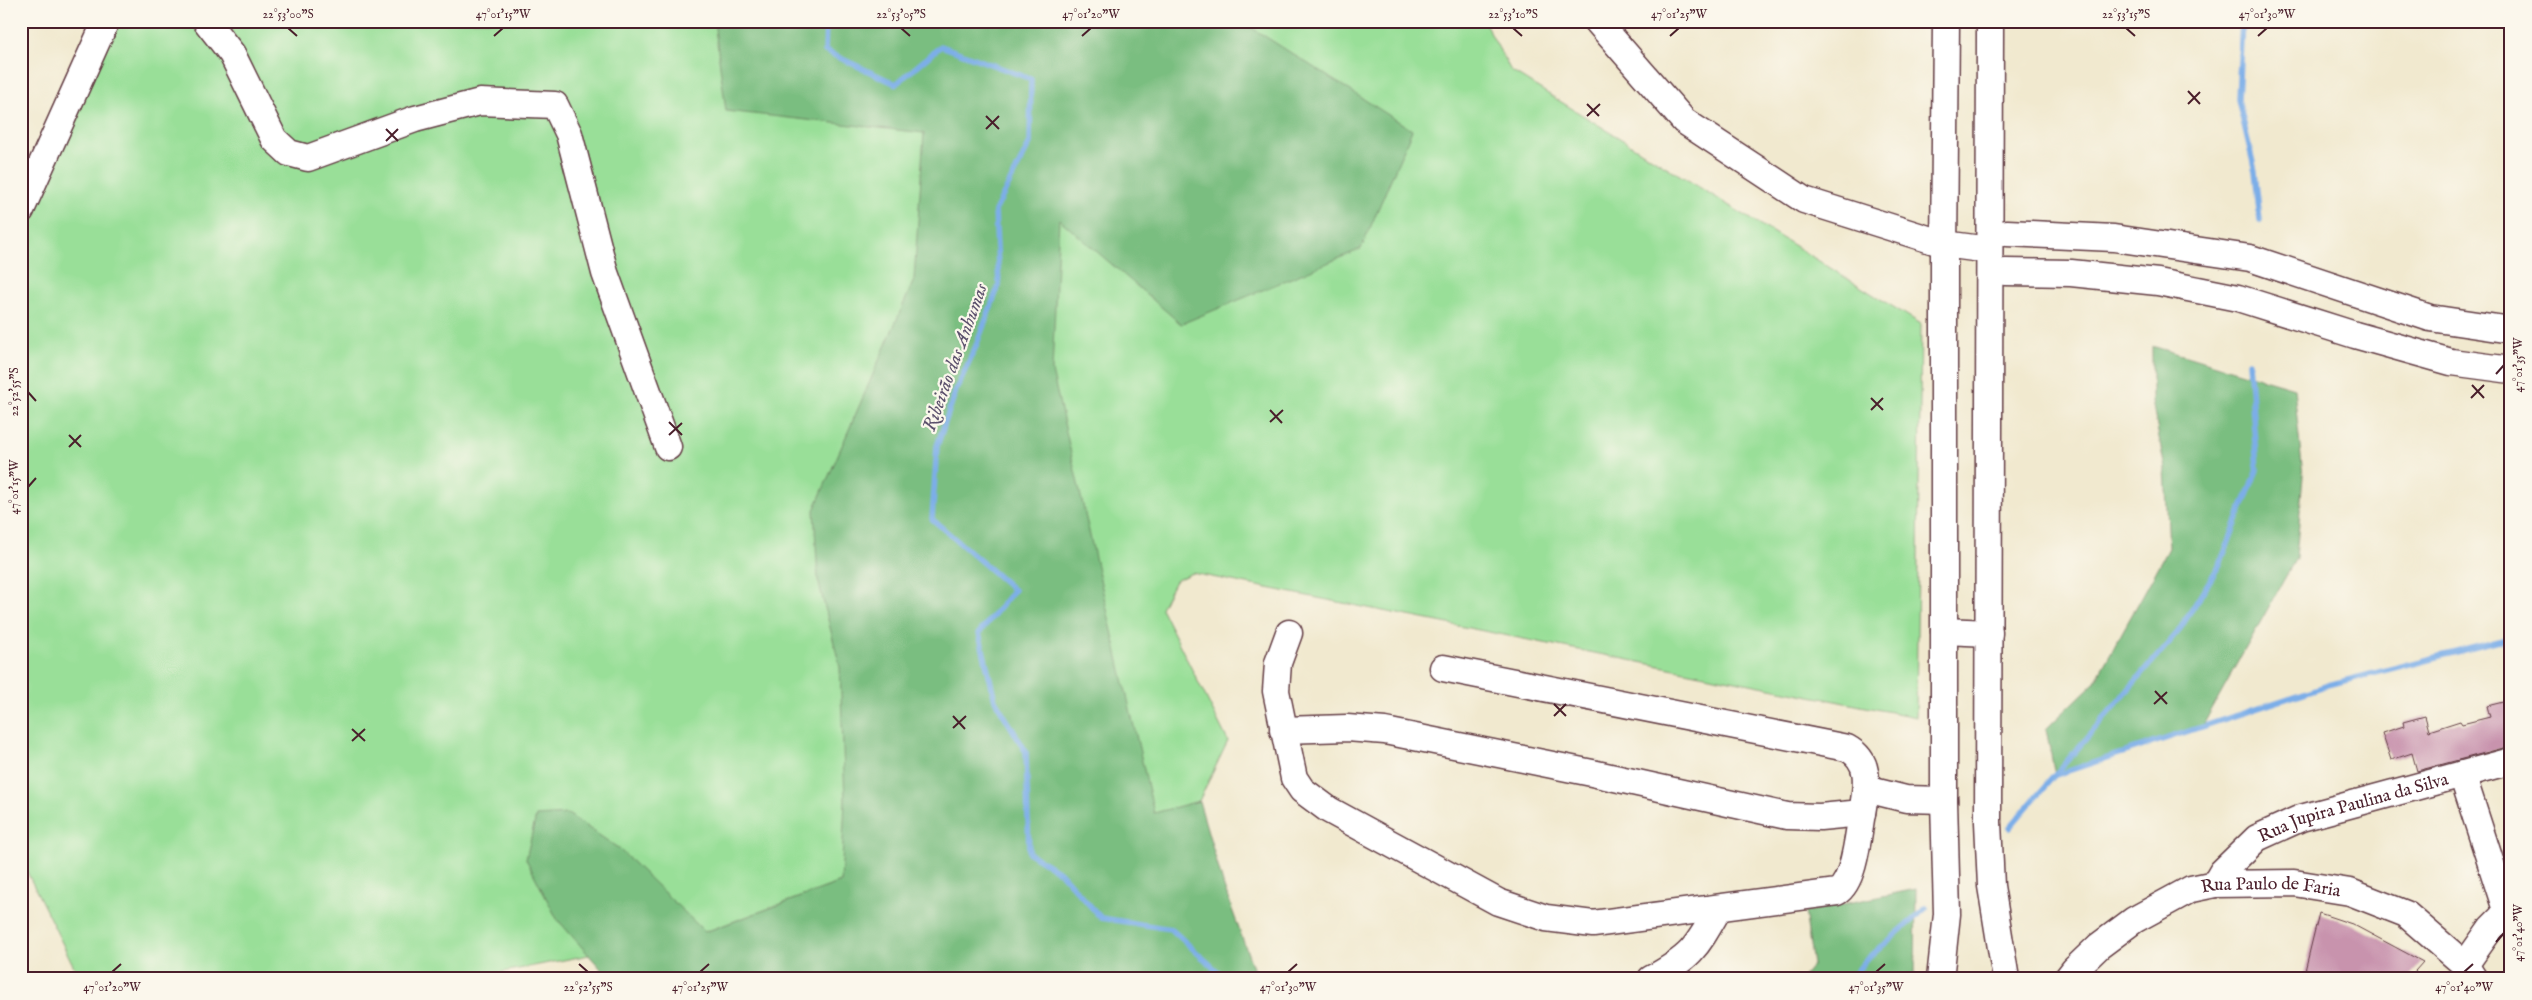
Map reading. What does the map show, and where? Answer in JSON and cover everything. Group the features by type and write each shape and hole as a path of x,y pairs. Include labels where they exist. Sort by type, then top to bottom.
{"street":[{"path":"21,210 106,21"},
{"path":"206,21 232,54 274,140 289,153 308,158 415,119 480,102 555,105 569,134 605,273 668,446"},
{"path":"1597,21 1684,121 1804,200 1944,244 2055,235 2114,238 2250,258 2430,318 2511,330"},
{"path":"1940,979 1947,914 1944,800 1946,21"},
{"path":"1990,21 1998,241 1988,633 1989,850 1991,886 2006,979"},
{"path":"2055,235 2059,273"},
{"path":"2005,272 2059,273 2158,282 2238,298 2355,335 2451,362 2511,370"},
{"path":"1944,631 1988,633"},
{"path":"1289,633 1278,663 1276,691 1294,778 1302,790 1329,810 1498,902 1546,918 1593,924 1837,892 1845,887 1850,876 1864,801 1864,766 1858,754 1847,748 1443,668"},
{"path":"1283,730 1346,728 1385,731 1592,773 1787,816 1820,817 1864,801 1944,800"},
{"name":"Rua Jupira Paulina da Silva","path":"2215,884 2222,872 2257,838 2301,818 2511,761"},
{"path":"2462,774 2508,909 2470,972"},
{"name":"Rua Paulo de Faria","path":"2067,979 2099,946 2134,920 2191,889 2215,884 2294,882 2350,892 2406,914 2470,972"},
{"path":"1651,979 1679,964 1696,948 1719,908"}],"green space":[{"path":"115,21 1484,21 1511,71 1921,324 1916,717 1192,573 1175,581 1161,608 1228,741 1199,801 1029,853 841,882 705,932 468,979 80,979 21,860 21,237"},
{"path":"714,21 1241,21 1412,130 1361,249 1181,324 1059,219 1052,371 1154,813 1199,801 1224,887 1257,979 610,979 557,919 526,859 536,816 568,814 618,848 705,932 841,882 845,801 840,667 818,580 814,510 914,280 924,133 726,111"},
{"path":"2152,346 2294,388 2303,476 2296,558 2202,727 2055,775 2046,729 2094,683 2169,548 2165,469 2152,401"},
{"path":"1916,889 1915,979 1801,979 1813,965 1805,912"}],"building":[{"path":"2507,701 2511,715 2511,746 2417,771 2412,753 2391,760 2382,733 2404,726 2403,722 2425,716 2429,731 2460,721 2462,724 2490,717 2487,706"},
{"path":"2319,913 2352,924 2423,962 2408,979 2303,979"}],"waterway":[{"name":"Ribeirão das Anhumas","path":"826,21 825,51 896,84 941,46 1031,79 1030,143 995,211 999,285 976,346 956,390 937,446 932,519 1014,590 979,633 995,700 1026,752 1029,853 1061,873 1101,918 1171,929 1226,979"},
{"path":"2242,21 2238,99 2255,171 2260,221"},
{"path":"2010,827 2178,632 2220,564 2257,470 2249,362"},
{"path":"2056,775 2328,685 2511,638"},
{"path":"1851,979 1865,961 1926,908"}]}
